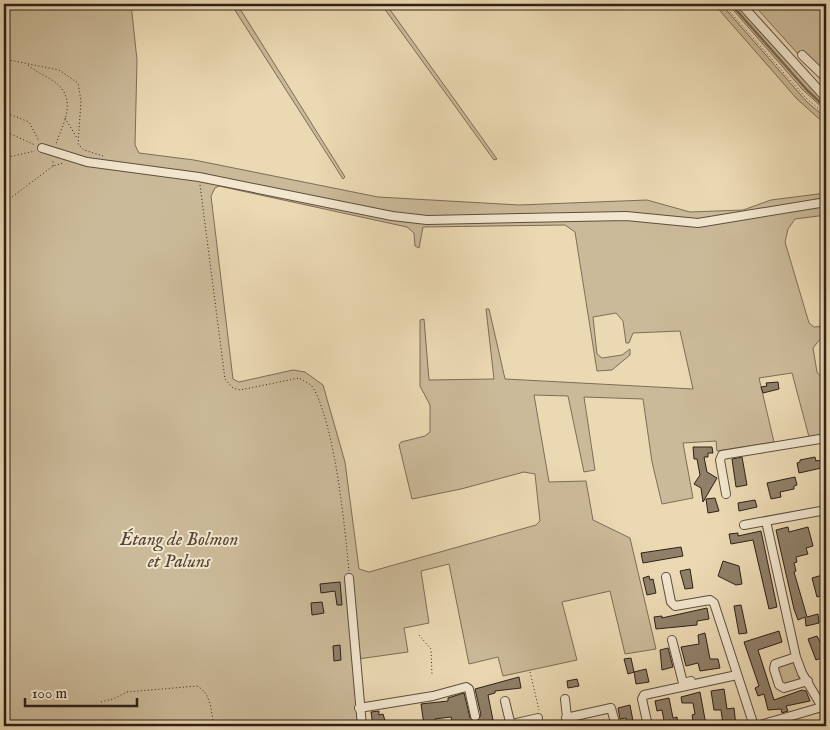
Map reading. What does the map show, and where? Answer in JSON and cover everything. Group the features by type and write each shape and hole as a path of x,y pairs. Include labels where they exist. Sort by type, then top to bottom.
{"street":[{"path":"741,4 826,98"},
{"path":"802,55 826,78"},
{"path":"42,148 78,159 116,166 199,176 392,216 427,220 626,216 698,223 826,202"},
{"path":"726,494 720,460 722,455 826,438"},
{"path":"744,525 826,510"},
{"path":"666,577 671,602 674,606 710,600 714,604 755,726 824,707 796,657 766,521"},
{"path":"349,578 362,726"},
{"path":"674,641 683,683"},
{"path":"796,657 775,664 774,669 778,685 784,688 808,681"},
{"path":"648,726 642,699 644,695 737,675"},
{"path":"669,685 723,678"},
{"path":"359,708 434,696 466,687 469,689 475,716"},
{"path":"565,699 568,726"},
{"path":"505,701 508,726 538,718"},
{"path":"566,718 610,708 616,726"}],"path":[{"path":"723,4 807,99 826,115"},
{"path":"4,59 59,70 78,83 81,101 78,144 84,150 110,158 116,166"},
{"path":"27,65 62,89 68,100 69,107 53,151 53,166"},
{"path":"4,112 28,122 42,148"},
{"path":"65,117 78,138"},
{"path":"4,131 42,148"},
{"path":"4,158 42,148"},
{"path":"4,203 53,166 78,159"},
{"path":"199,176 225,380 233,388 240,390 299,378 306,381 315,391 328,433 334,464 349,578"},
{"path":"419,635 431,649 432,675"},
{"path":"530,672 540,714 538,718"},
{"path":"101,702 128,692 197,686 204,690 208,696 214,726"}],"green space":[{"name":"Étang de Bolmon et Paluns","path":"4,4 131,4 137,60 135,145 139,153 194,160 378,197 519,205 647,200 690,212 743,210 771,200 826,193 826,215 795,219 788,229 785,242 809,323 814,327 826,326 826,337 821,338 813,348 817,372 823,379 826,379 826,434 809,437 792,373 759,378 774,442 717,451 716,441 683,443 693,498 662,504 652,462 643,399 584,397 595,470 584,472 568,396 534,395 549,482 586,481 593,520 630,538 656,649 625,654 610,591 562,602 577,660 503,676 498,657 469,664 449,564 421,571 429,623 404,628 408,652 358,659 364,726 4,726","holes":["219,186 407,227 414,233 415,246 419,248 423,227 565,225 575,232 597,371 612,370 630,355 630,349 622,355 602,358 597,354 593,317 616,313 623,321 626,343 629,343 633,333 680,331 693,389 505,379 489,309 486,309 494,379 429,380 424,319 420,320 420,386 430,405 430,432 425,436 401,442 399,445 412,499 461,489 524,472 535,474 540,521 536,525 369,572 359,569 345,462 323,385 305,372 293,370 239,382 233,379 211,196 215,188"]},
{"path":"231,4 237,4 345,177 343,179"},
{"path":"381,4 386,4 497,159 494,160"},
{"path":"714,4 721,4 807,102 826,118 826,125 797,99"},
{"path":"728,4 736,4 826,103 826,111 802,89"},
{"path":"753,4 826,4 826,85"},
{"path":"794,661 800,680 782,685 776,667"}],"building":[{"path":"778,382 779,389 763,393 761,387 767,386 766,383"},
{"path":"693,447 712,447 713,453 708,453 708,457 704,457 707,472 717,478 703,502 701,488 694,484 700,475 697,459 694,459"},
{"path":"742,457 747,485 736,487 732,459"},
{"path":"815,457 816,461 826,459 826,467 799,473 797,463 800,460"},
{"path":"795,477 797,485 794,486 794,489 780,492 781,497 771,499 767,483"},
{"path":"715,498 719,511 708,513 706,499"},
{"path":"755,500 757,507 739,511 738,503"},
{"path":"788,527 789,532 808,527 813,546 806,548 808,554 796,557 797,562 794,563 796,571 794,572 807,617 818,614 819,623 806,626 805,617 798,620 794,609 776,530"},
{"path":"761,531 777,607 769,609 753,540 731,544 729,534 738,533 738,536"},
{"path":"681,547 683,556 643,563 641,553"},
{"path":"723,561 739,566 742,584 736,585 718,576"},
{"path":"690,569 693,588 685,589 680,571"},
{"path":"826,574 826,584 823,585 826,595 817,597 812,578"},
{"path":"649,576 650,580 653,579 656,593 647,595 643,578"},
{"path":"340,582 342,605 337,605 335,591 321,593 320,584"},
{"path":"322,602 324,613 312,615 311,603"},
{"path":"741,605 747,633 739,634 734,606"},
{"path":"707,608 709,619 697,621 697,625 656,629 654,617 662,616 662,618"},
{"path":"779,631 782,642 758,650 774,700 802,690 806,691 810,701 786,706 788,711 782,713 781,709 768,710 764,694 758,696 755,688 759,686 744,642"},
{"path":"705,633 710,659 718,659 720,668 700,671 698,663 686,666 681,647 699,644 698,635"},
{"path":"817,636 824,650 822,650 824,657 816,660 808,639"},
{"path":"340,645 341,660 334,661 333,646"},
{"path":"668,648 673,667 662,670 660,650"},
{"path":"631,658 634,672 628,674 624,659"},
{"path":"646,669 649,682 636,684 634,672"},
{"path":"519,677 521,688 495,691 495,693 488,695 493,720 469,724 470,726 453,726 451,717 435,719 436,723 424,725 421,704 448,701 448,698 464,693 470,718 477,721 481,715 475,689"},
{"path":"577,679 579,686 568,688 567,681"},
{"path":"724,689 727,709 734,708 736,726 726,726 726,723 723,724 721,710 714,710 711,691"},
{"path":"700,692 706,725 694,726 692,715 695,714 693,703 682,703 681,697"},
{"path":"669,698 673,718 677,717 678,726 665,726 662,710 657,711 655,701"},
{"path":"630,705 633,721 627,722 626,718 620,719 618,708"},
{"path":"379,711 379,715 383,714 386,724 373,726 371,712"},
{"path":"604,720 605,726 586,726 586,724"}],"waterway":[{"path":"731,4 807,90 826,108"}]}
